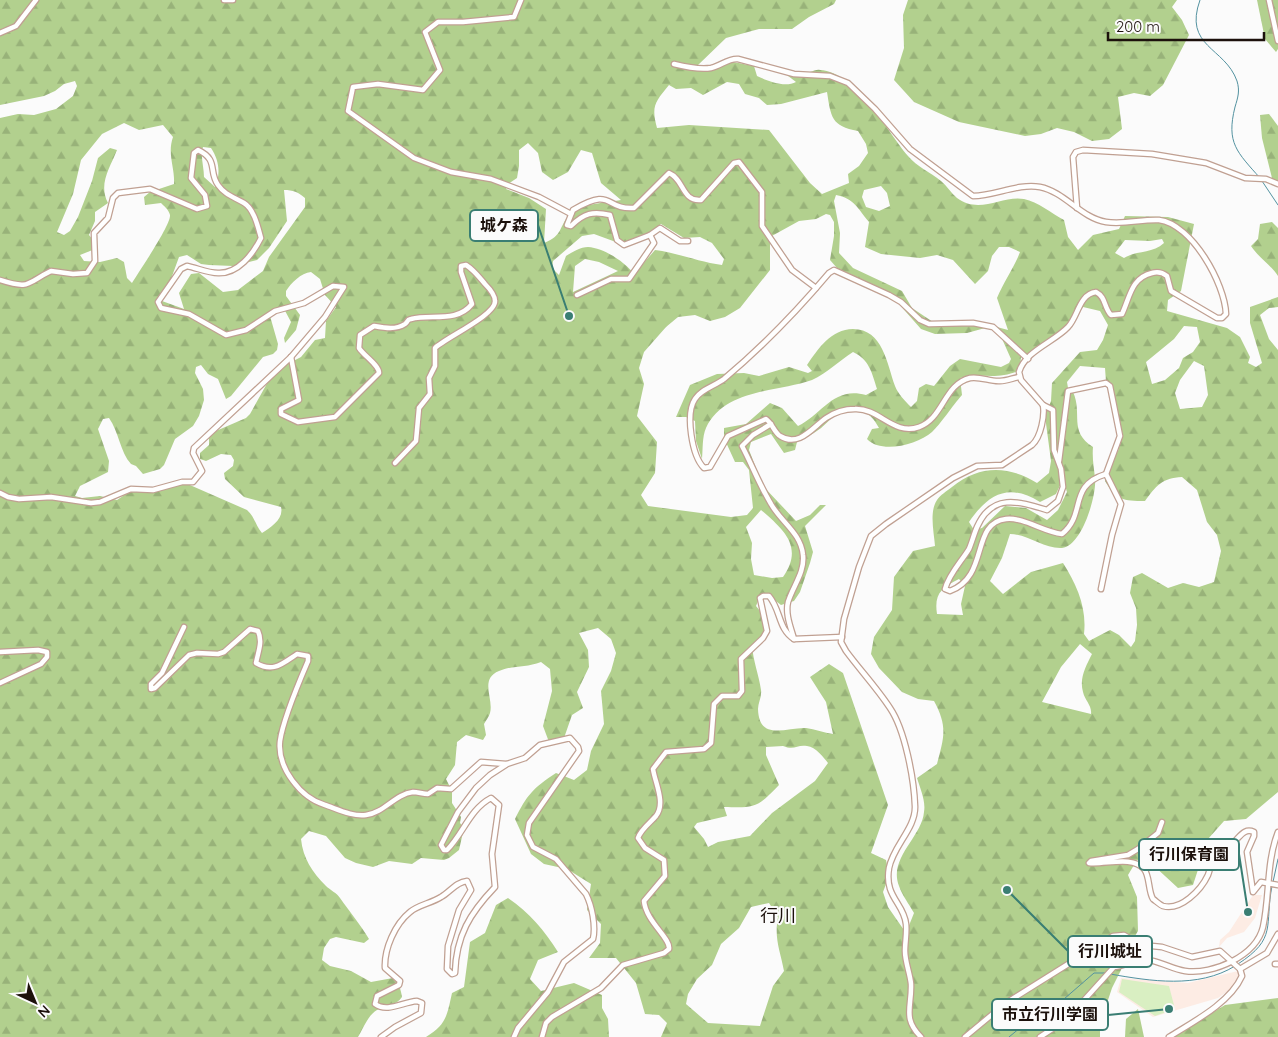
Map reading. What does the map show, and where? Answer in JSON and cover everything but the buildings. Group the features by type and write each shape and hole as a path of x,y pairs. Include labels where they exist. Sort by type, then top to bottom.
{"street":[{"path":"0,33 16,26 36,0"},
{"path":"224,0 233,0"},
{"path":"520,0 514,17 463,22 438,22 424,32 440,70 423,90 378,84 353,87 348,111 414,158 451,172 499,182 539,197 571,214"},
{"path":"1269,0 1278,41"},
{"path":"674,64 701,69 712,68 732,58 794,74 830,76 848,83 869,103 910,149 973,196 985,196 1025,186 1038,186 1054,193 1080,211 1105,222 1118,224 1159,220 1180,228 1196,245 1217,280 1226,303 1226,314 1222,318 1211,316 1171,291 1167,276 1164,273 1152,272 1133,285 1122,314 1111,315 1102,296 1096,292 1091,293 1082,301 1065,330 1045,344 1019,370 1019,377 1043,404 1053,410 1054,450 1062,472 1062,487 1058,502 1047,510 1022,502 1009,501 999,503 988,511 982,518 970,546 948,580 945,589 950,591 960,587 970,576 977,566 981,543 987,531 994,524 1006,519 1016,520 1050,533 1062,534 1071,524 1085,485 1092,478 1106,474"},
{"path":"0,280 22,286 34,282 51,271 74,274 87,273 95,261 94,233 108,218 113,198 118,193 150,189 197,209 207,206 205,195 191,178 194,153 198,150 211,160 217,184 227,195 246,204 250,209 261,238 250,256 230,271 217,274 187,266 181,269 158,302 160,306 189,314 226,335 231,335 246,330 275,311 304,303 333,286 344,287 325,317 292,357 194,448 193,453 202,471 193,482 182,482 152,490 131,489 100,502 91,503 51,497 19,499 8,497 0,492"},
{"path":"1080,211 1076,204 1073,157 1076,152 1083,150 1152,154 1206,163 1245,178 1266,179 1278,184"},
{"path":"688,241 680,241 660,228 650,235 624,245 617,240 610,214 596,212 582,216 571,226 567,225 573,210 598,198 607,199 627,209 634,208 669,173 679,181 687,196 695,200 701,200 734,163 739,162 762,192 762,226 792,270 816,288"},
{"path":"577,295 596,284 611,280 629,279 654,243 650,235"},
{"path":"292,357 299,400 281,408 281,414 298,422 335,417 379,374 377,367 365,358 359,348 360,335 374,326 388,329 397,328 410,319 446,316 466,311 472,304 461,272 461,266 466,265 472,268 492,292 495,300 494,306 482,318 442,341 434,348 435,366 429,378 430,394 419,408 416,441 395,463"},
{"path":"1019,377 1000,381 974,378 961,382 949,392 936,415 926,424 917,428 903,430 894,427 875,414 858,409 835,413 800,438 782,437 766,420 730,434 710,467 704,468 697,461 690,419 695,399 702,392 722,381 794,314 834,270 889,295 901,302 920,320 929,324 973,323 993,327 1028,359"},
{"path":"1058,462 1068,391 1106,383 1110,386 1120,436 1106,474 1121,504 1112,534 1101,589"},
{"path":"921,1037 913,1029 908,1012 911,984 905,952 906,924 892,898 888,885 889,868 894,851 915,812 907,754 895,717 846,652 842,637 849,598 871,536 959,474 977,466 1002,465 1036,442 1042,422 1043,404"},
{"path":"771,424 753,435 742,446 771,505 792,530 802,548 804,558 800,575 788,601 787,610 794,639"},
{"path":"542,1037 546,1023 552,1017 601,988 624,965 664,953 669,949 668,941 647,916 644,901 665,876 664,860 645,848 638,838 640,833 658,814 660,805 653,769 666,752 704,749 711,743 714,704 722,696 738,696 742,691 741,659 763,638 766,631 759,602 762,596 769,596 775,603 782,628 794,639 842,637"},
{"path":"184,627 162,673 151,684 151,689 155,688 189,655 224,652 250,629 258,631 260,635 261,640 256,663 265,668 276,667 297,654 308,656 308,661 282,731 280,750 283,762 295,784 314,802 353,814 374,814 406,794 414,792 428,794 437,788 452,790 481,762 507,764"},
{"path":"0,652 38,650 47,652 47,657 41,664 0,682"},
{"path":"381,1037 421,1013 423,1007 422,1003 417,1001 387,1008 381,1008 375,1004 377,996 399,985 400,980 385,968 384,958 393,936 410,911 442,897 460,882 467,881 471,890 459,910 446,953 447,969 452,974 455,973 457,945 461,933 483,900 495,887 492,854 499,804 491,798 484,802 477,808 454,843 447,850 444,850 441,845 458,812 476,788 490,775 507,764 525,758 540,745 550,741 570,738 578,747 579,752 529,823 527,835 534,847 556,859 586,894 595,931 593,939 564,962 548,992 518,1028 514,1037"},
{"path":"1162,822 1158,833 1128,855 1091,861 1089,863 1128,862 1138,866 1145,870 1153,899 1164,906 1177,904 1193,897 1207,877 1213,859 1221,849 1234,842 1243,832 1250,830 1254,832 1254,836 1247,852 1253,892 1259,883 1278,885"},
{"path":"1040,1037 1066,1020 1114,967 1126,966 1141,960 1163,964 1184,971 1196,971 1230,962 1258,940 1263,926 1272,846 1278,832"},
{"path":"1240,969 1267,953 1278,934"},
{"path":"965,1037 1006,1003 1113,936 1124,936 1142,945 1162,947 1184,956 1201,956 1220,951 1240,969 1242,976 1239,984 1219,1003 1169,1037"}],"shaded area":[{"path":"1253,895 1262,895 1255,918 1244,932 1227,938 1219,947 1220,940 1229,932"},
{"path":"1238,971 1241,976 1236,985 1218,998 1153,1017 1117,992 1121,978 1188,983"}],"green space":[{"path":"0,0 836,0 834,4 809,17 792,29 759,29 726,38 697,66 706,69 711,65 729,61 754,66 757,76 782,84 796,82 783,72 795,75 818,70 833,73 858,91 870,104 912,160 941,181 957,198 974,205 1016,199 1024,199 1034,203 1064,220 1068,237 1078,250 1093,235 1119,229 1125,216 1168,217 1194,224 1181,291 1168,300 1167,311 1227,328 1240,337 1250,357 1248,363 1256,367 1262,363 1250,323 1250,307 1278,297 1278,307 1269,308 1260,315 1269,339 1278,350 1278,792 1246,819 1224,821 1208,839 1193,885 1178,888 1152,864 1137,860 1128,875 1137,897 1138,931 1126,951 1121,970 1112,988 1100,1024 1100,1037 661,1037 667,1023 659,1015 645,1014 636,983 616,958 589,958 600,943 601,924 587,910 591,884 567,869 544,864 531,854 515,819 531,793 548,778 556,773 574,780 587,770 591,751 604,724 601,691 611,671 616,653 611,639 598,628 579,633 588,650 589,667 577,692 583,708 572,715 564,738 549,742 543,726 552,691 550,669 541,662 504,669 493,675 490,679 488,690 491,708 484,724 486,735 483,740 466,735 457,742 455,765 446,779 452,791 452,803 461,817 460,823 464,828 459,850 449,858 444,860 421,858 412,864 389,861 373,867 345,858 326,836 309,831 301,839 306,859 312,870 326,886 339,896 369,939 364,943 336,937 330,939 324,948 322,960 330,966 351,971 371,982 393,978 400,989 402,997 400,1000 374,1012 358,1037 0,1037 0,118 18,114 34,115 56,109 73,96 77,86 75,81 64,84 44,96 0,105","holes":["727,82 739,84 745,94 759,98 767,105 781,104 827,92 831,114 834,119 842,126 858,131 866,144 868,153 859,166 848,174 849,183 822,194 810,183 769,130 689,125 657,128 654,114 657,100 669,85 676,89 691,88 703,95","124,123 139,130 163,125 173,137 171,155 174,184 150,192 144,197 145,205 161,203 170,215 160,238 132,283 127,278 124,262 117,258 100,262 84,261 80,255 95,249 94,241 89,235 95,221 95,212 108,203 104,189 106,176 117,150 110,148 98,158 92,181 78,217 70,231 64,235 57,232 73,194 81,160 102,134","528,143 538,153 542,172 553,180 568,172 581,150 592,153 601,183 621,200 594,204 575,210 566,219 558,234 544,243 546,209 529,198 506,189 508,184 517,178 519,150","203,147 211,148 216,157 218,167 215,187 204,177","881,186 887,193 890,206 879,211 866,207 862,197 864,190","284,190 290,190 305,198 305,207 269,257 263,271 238,290 223,292 199,273 191,274 179,293 184,309 162,301 162,293 171,279 179,257 187,255 201,264 233,266 257,260 269,248 287,221","836,195 851,201 869,222 865,247 881,254 920,258 937,255 953,260 975,284 988,271 992,256 999,247 1009,247 1020,252 997,298 1008,330 986,324 939,326 912,308 902,291 853,268 839,253 840,233 834,201","826,214 830,215 834,222 830,260 837,268 891,295 921,329 935,334 967,333 985,328 999,332 1011,359 1009,363 1001,367 960,359 950,366 934,386 926,384 919,388 917,401 911,407 896,389 886,358 877,341 871,335 853,329 838,332 826,341 807,365 812,371 808,373 789,367 759,376 744,373 717,374 690,385 676,417 686,417 695,421 696,441 702,459 703,439 706,428 714,415 725,406 753,394 812,380 853,352 863,358 871,372 877,389 866,395 845,394 829,403 798,426 782,408 770,403 746,424 724,428 724,438 735,462 743,462 749,470 753,508 747,515 731,517 648,506 641,495 655,473 657,442 637,416 644,384 639,368 644,352 666,327 678,317 695,315 710,321 725,317 740,308 770,270 770,237 799,221 816,219","661,224 684,238 700,237 712,243 724,259 722,265 655,250 634,274 614,256 588,247 574,251 566,256 559,275 552,268 553,261 582,236 594,234 624,245 644,237","1162,239 1164,243 1155,249 1124,258 1115,253 1125,240 1150,241","585,259 599,262 618,271 573,292 575,266","311,272 320,279 325,295 336,307 326,321 325,338 315,340 301,357 274,371 250,414 246,418 209,434 209,445 200,453 200,459 206,461 221,454 231,455 234,460 233,466 224,473 225,479 244,497 281,507 281,515 276,522 262,533 247,510 183,482 150,492 132,490 117,500 100,496 82,498 75,496 80,486 108,472 109,461 98,429 103,419 109,418 124,454 131,464 136,466 143,474 160,469 164,465 175,439 193,426 199,416 204,400 203,389 195,373 196,367 201,365 208,374 218,379 226,399 231,396 263,357 273,354 277,350 278,344 270,316 283,307 291,322 284,338 285,343 296,330 300,315 286,296 286,291 297,279","1083,307 1100,311 1108,325 1097,350 1080,352 1052,383 1051,401 1045,416 1051,461 1049,473 1037,483 1015,473 994,470 983,471 962,480 940,496 933,510 935,546 913,551 894,577 892,610 874,637 871,654 879,668 902,692 918,699 934,701 943,725 943,739 937,764 917,778 924,803 922,821 898,866 899,886 914,913 906,933 888,907 883,892 889,876 886,860 871,853 888,805 843,673 829,664 810,677 826,702 833,734 806,728 769,729 763,726 760,719 758,709 761,690 752,645 769,632 768,621 756,606 761,594 768,595 781,605 794,601 800,592 813,552 805,526 826,505 820,505 810,515 796,521 763,486 749,450 751,442 771,434 784,453 795,450 798,438 816,432 840,410 863,412 872,417 879,428 872,429 867,439 873,444 890,447 909,444 925,437 943,420 962,395 960,378 968,376 997,376 1020,370 1021,357 1036,351 1065,334","1184,326 1197,327 1200,342 1193,352 1183,358 1179,368 1165,380 1152,384 1146,362 1174,339","1194,361 1204,366 1208,395 1202,407 1180,409 1175,393 1180,380","1080,366 1105,368 1106,382 1123,435 1118,451 1109,465 1105,481 1117,496 1131,501 1145,501 1164,481 1182,477 1197,490 1207,522 1217,535 1221,551 1214,582 1199,587 1183,583 1168,588 1142,573 1133,577 1130,593 1136,608 1137,625 1135,641 1131,647 1119,635 1110,630 1089,641 1084,634 1085,624 1080,597 1063,563 1031,572 1003,594 990,581 1002,558 1010,534 1023,536 1055,548 1062,548 1076,539 1087,519 1095,486 1093,447 1085,441 1078,428 1076,400 1073,392 1069,394 1067,382","1063,479 1067,492 1058,510 1047,520 1026,508 1005,506 982,528 974,530 969,522 984,504 1000,494 1009,492 1019,493 1040,502 1056,494","761,510 784,532 791,548 792,557 783,577 772,578 754,575 751,559 752,543 746,527","959,579 965,586 961,604 963,615 937,614 937,601 943,589","1080,644 1092,654 1082,682 1084,695 1091,714 1042,702 1061,667","766,747 810,747 828,763 815,781 772,813 750,836 718,842 708,847 694,827 697,823 727,816 724,807 749,807 765,798 779,785 766,755","769,903 778,917 777,938 784,971 773,986 760,1026 708,1023 686,1004 688,994 697,979 712,965 721,944 739,928 751,907"]},
{"path":"908,0 1177,0 1172,7 1182,20 1189,35 1163,85 1150,96 1134,93 1118,97 1122,129 1109,139 1092,141 1074,132 1057,128 1041,134 1025,136 959,122 914,102 894,80 904,48 903,15"},
{"path":"1257,0 1278,0 1278,49 1276,52 1265,39"},
{"path":"1269,114 1278,126 1278,184 1273,182 1262,138 1260,115"},
{"path":"1272,222 1278,228 1278,276 1251,246 1258,239 1260,224"},
{"path":"508,898 536,922 558,952 538,960 530,979 541,991 574,983 602,995 602,1008 608,1019 609,1037 426,1037 438,1028 445,1018 452,993 464,987 470,942 485,933 496,905"},
{"path":"1122,979 1169,986 1175,1009 1155,1016 1119,992"},
{"path":"1278,998 1278,1037 1175,1037 1180,1029 1199,1021 1225,1005"},
{"path":"1138,1009 1144,1037 1125,1037 1126,1019"}],"waterway":[{"path":"1200,0 1196,16 1197,28 1201,37 1231,70 1238,85 1233,119 1233,138 1240,154 1260,178"},
{"path":"1262,181 1278,205"},
{"path":"1273,882 1278,859"},
{"path":"1238,964 1251,955 1264,938 1267,930 1272,886"},
{"path":"1110,974 1157,981 1190,980 1205,978 1235,966"},
{"path":"1009,1037 1032,1018 1064,999 1094,973 1106,973"}],"place":[{"name":"城ケ森","path":"569,316"},
{"name":"行川城址","path":"1007,890"},
{"name":"行川保育園","path":"1248,912"},
{"name":"市立行川学園","path":"1169,1009"}],"district":[{"name":"行川","path":"778,916"}]}
